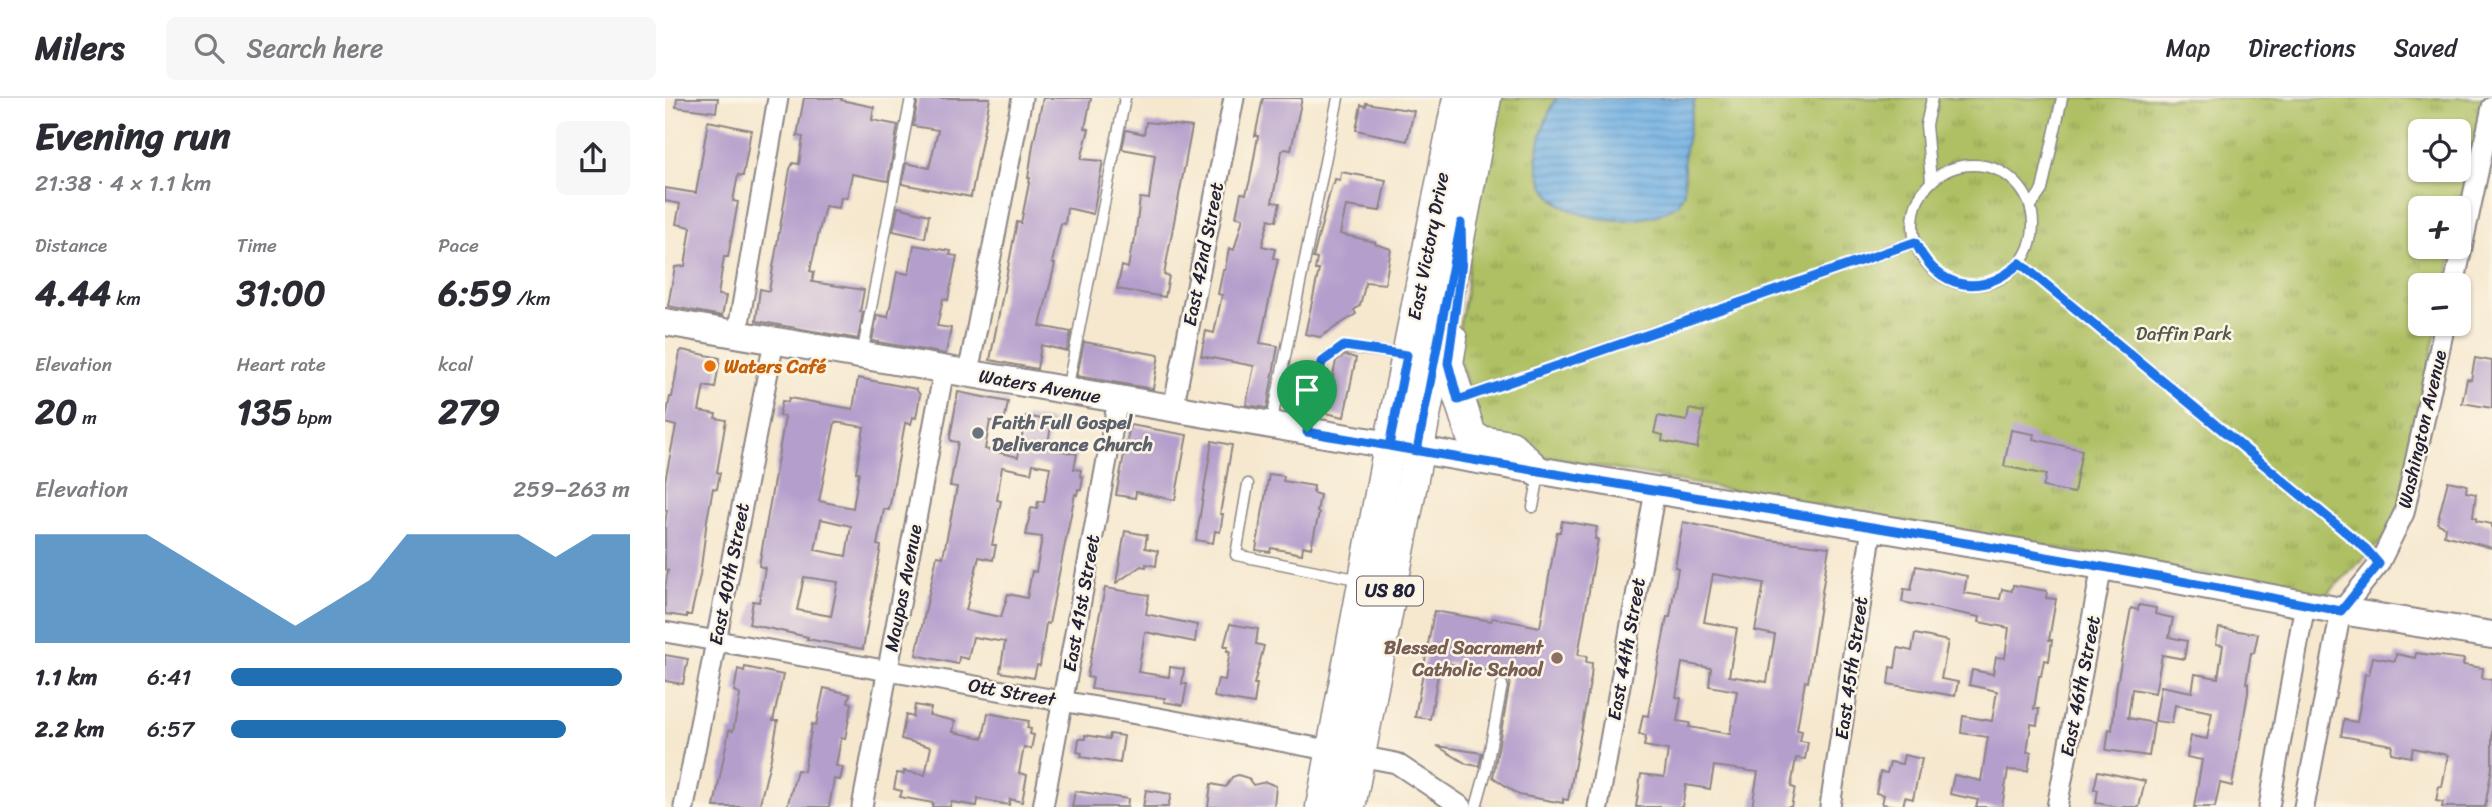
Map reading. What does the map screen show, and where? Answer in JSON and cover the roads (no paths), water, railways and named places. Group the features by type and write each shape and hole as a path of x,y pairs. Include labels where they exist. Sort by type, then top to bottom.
{"main road":[{"name":"East Victory Drive","path":"1321,807 1345,753 1403,448 1407,355 1458,98"},
{"name":"East Victory Drive","path":"1350,807 1345,753 1363,580 1403,448 1461,223 1486,98"},
{"path":"1461,223 1462,262 1448,363 1458,400 1471,435 1480,441 1511,446 1538,471"},
{"name":"Waters Avenue","path":"665,322 2102,565 2341,611 2492,635"}],"street":[{"path":"737,335 778,98"},
{"path":"956,372 1021,98"},
{"name":"East 42nd Street","path":"1173,409 1234,98"},
{"path":"2457,273 2485,178 2492,107"},
{"name":"Washington Avenue","path":"2304,807 2341,611 2379,564 2404,513 2442,336"},
{"name":"East 40th Street","path":"684,807 774,341"},
{"name":"Maupas Avenue","path":"862,807 888,670 956,372"},
{"name":"East 41st Street","path":"1043,807 1118,400"},
{"name":"East 44th Street","path":"1598,807 1655,491"},
{"name":"East 45th Street","path":"1831,807 1872,528"},
{"name":"East 46th Street","path":"2057,807 2102,565"},
{"path":"2269,807 2305,604"},
{"name":"Ott Street","path":"665,632 1063,701 1396,763 1462,807"}],"lane":[{"path":"862,356 911,98"},
{"path":"1067,391 1125,98"},
{"path":"1271,426 1338,98"},
{"path":"1931,181 1926,125 1932,98"},
{"path":"2031,206 2042,190 2061,98"},
{"path":"1968,164 1988,166 2007,174 2022,188 2031,206 2033,236 2028,250 2020,263 2006,276 1989,283 1971,285 1952,282 1936,272 1923,259 1915,242 1915,209 1921,194 1931,181 1948,169 1968,164"},
{"path":"1458,400 1915,242"},
{"path":"2020,263 2366,549 2379,564"},
{"path":"1307,432 1322,362 1344,346 1407,355"},
{"path":"1533,507 1538,471"},
{"path":"1248,484 1236,555 1363,580"},
{"path":"1476,807 1503,685"}],"water":[{"path":"1556,98 1695,98 1684,155 1684,192 1678,204 1652,216 1624,220 1580,213 1561,204 1548,192 1540,177 1538,160 1540,140"}],"place":[{"name":"Waters Café","path":"710,366"},
{"name":"Faith Full Gospel Deliverance Church","path":"978,433"},
{"name":"Blessed Sacrament Catholic School","path":"1557,658"}],"park label":[{"name":"Daffin Park","path":"2184,333"}]}
